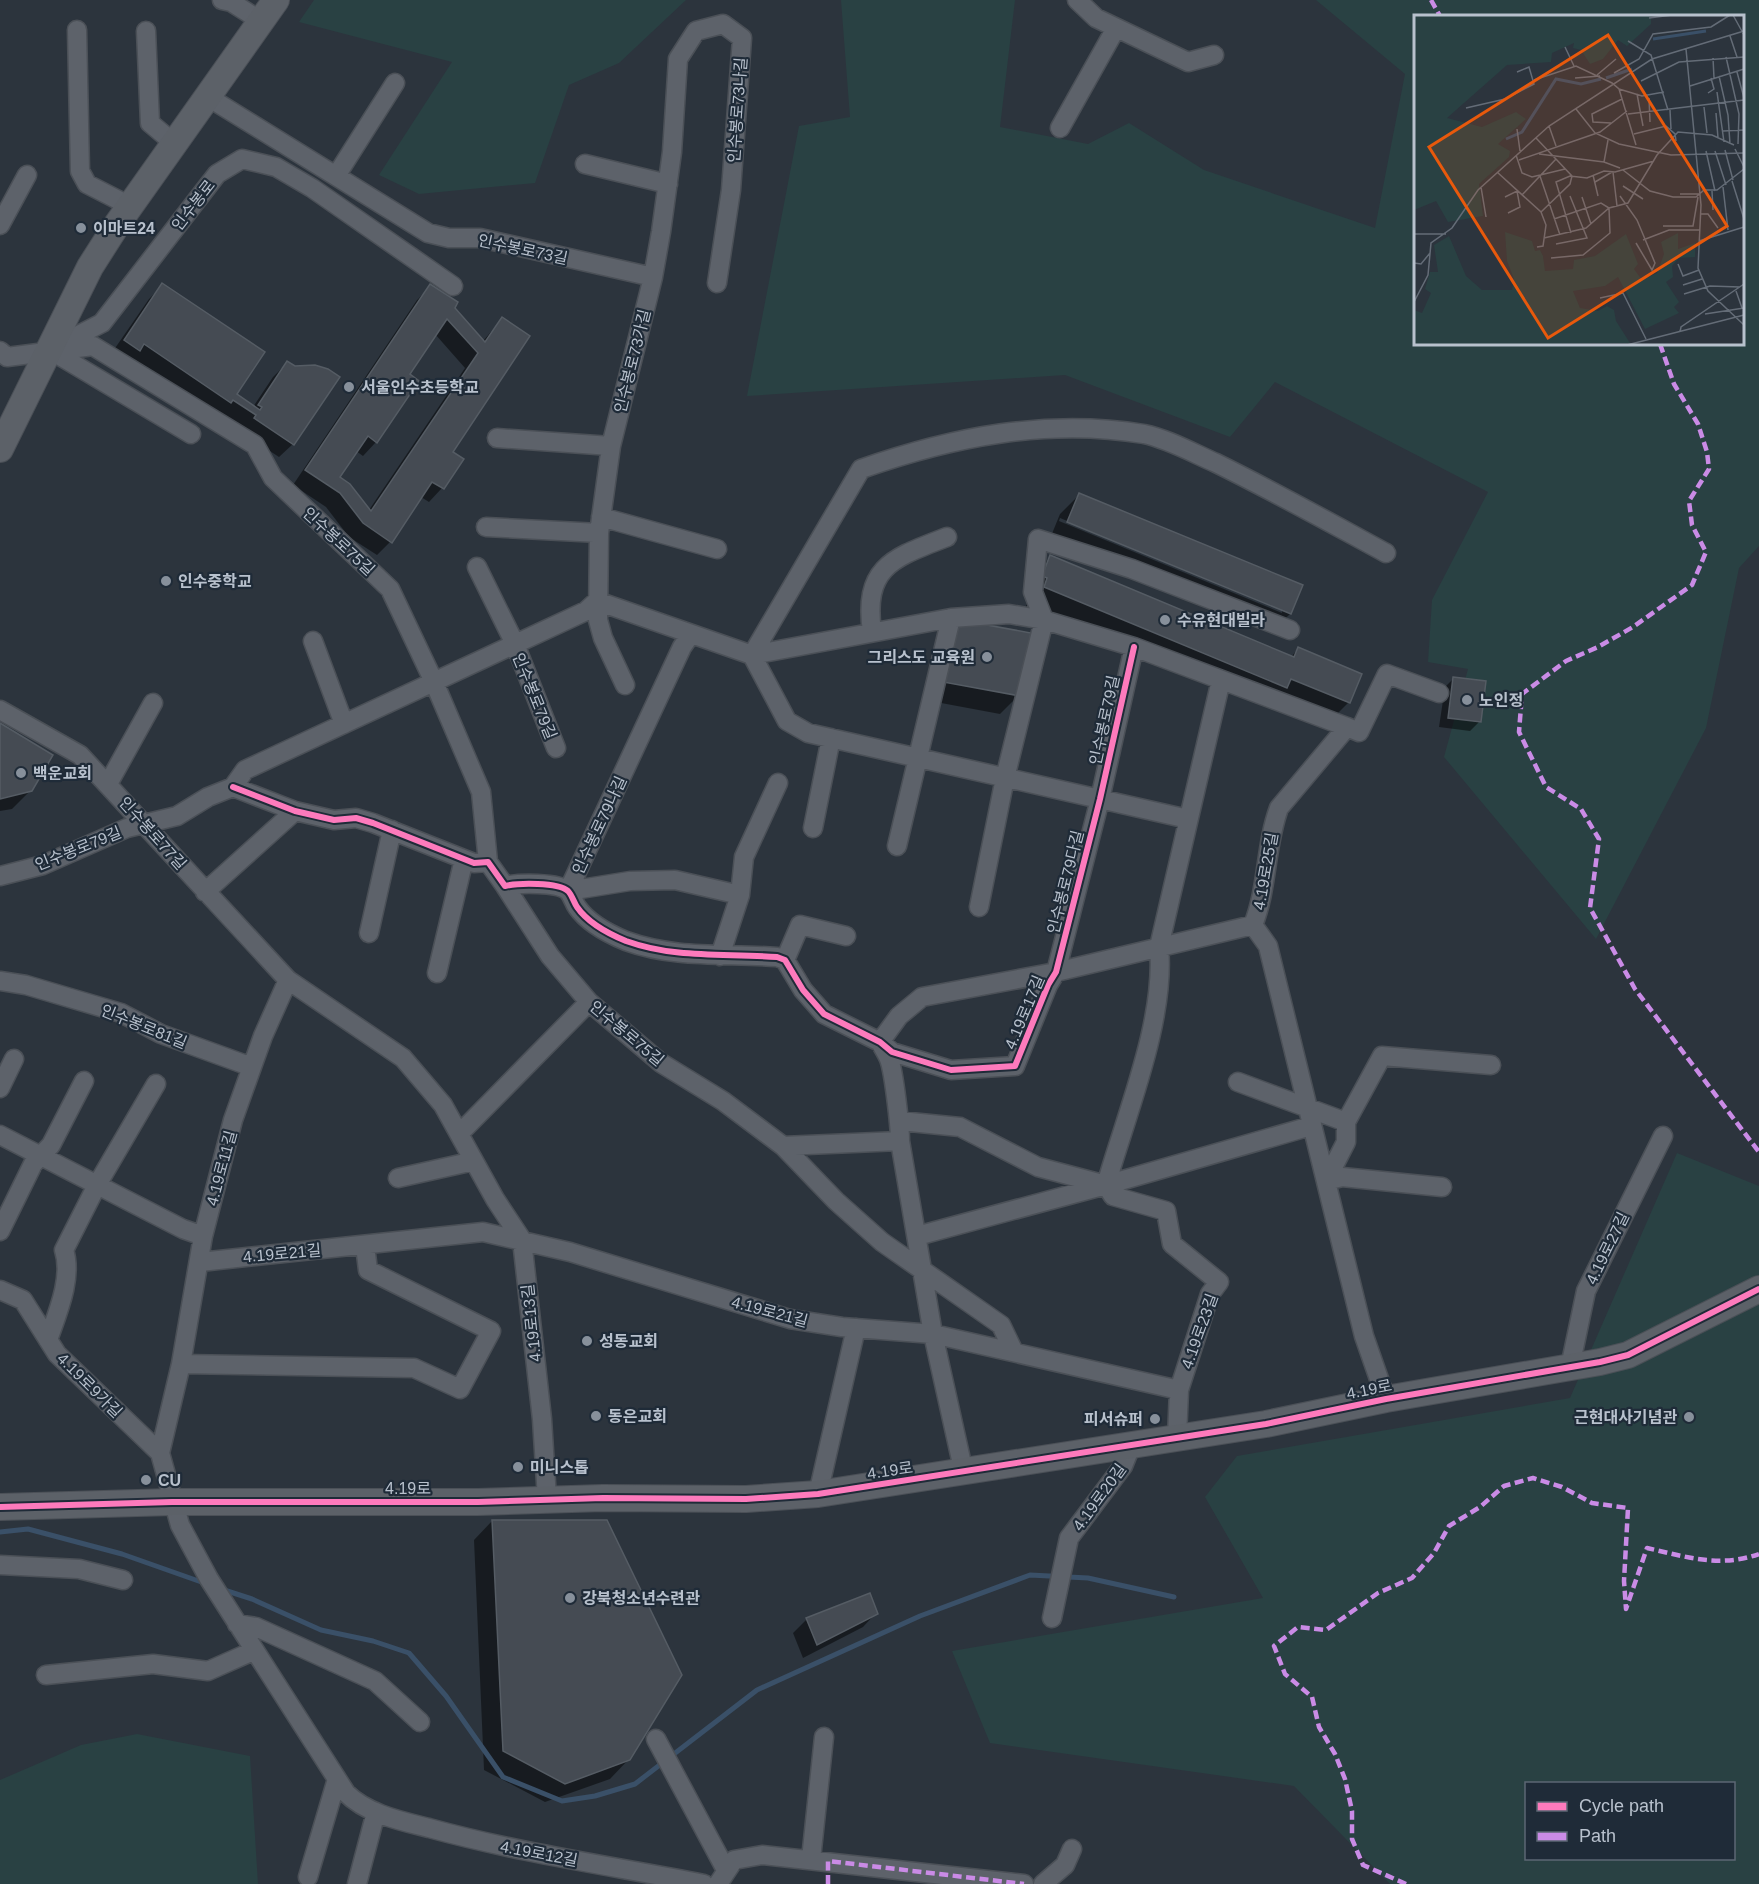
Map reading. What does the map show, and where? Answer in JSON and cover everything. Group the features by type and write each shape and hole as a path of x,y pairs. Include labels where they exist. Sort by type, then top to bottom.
{"street":[{"path":"222,0 231,2 261,21"},
{"path":"0,449 90,267 130,206 276,0"},
{"path":"1077,0 1096,18 1188,62 1214,55"},
{"name":"인수봉로73나길","path":"653,277 668,184 678,59 696,31 723,24 742,38 731,190 717,283"},
{"path":"1060,128 1116,28"},
{"path":"77,30 80,171 87,184 130,206"},
{"path":"146,31 150,123 175,144"},
{"path":"336,176 395,83"},
{"name":"인수봉로73길","path":"208,97 428,233 449,238 480,238 653,277"},
{"name":"인수봉로","path":"50,350 102,323 217,174 242,159 276,167 312,188 453,286"},
{"path":"585,164 668,184"},
{"path":"0,225 27,175"},
{"name":"인수봉로73가길","path":"597,601 600,525 611,446 653,277"},
{"name":"인수봉로75길","path":"50,350 93,346 255,445 273,478 390,589 434,682 481,792 488,862 550,956 589,1002 661,1063 723,1101 783,1146 836,1202 882,1242 922,1268"},
{"path":"0,351 7,357 50,350 190,434"},
{"path":"752,655 861,469 909,452 994,434 1037,428 1145,435 1181,447 1244,476 1386,553"},
{"path":"497,438 611,446"},
{"path":"486,527 600,525 717,549"},
{"path":"872,632 869,607 876,578 898,556 947,537"},
{"path":"979,908 1005,778 1044,620 1033,592 1038,539 1132,569 1290,630"},
{"path":"477,567 515,644"},
{"path":"625,684 603,638 597,601 752,655 951,618 1009,614 1044,620 1134,647 1347,727"},
{"name":"인수봉로79길","path":"0,876 43,865 127,828 177,816 208,797 233,787 245,770 586,611 597,601"},
{"path":"897,846 920,759 951,618"},
{"name":"인수봉로79나길","path":"568,891 682,647 691,634"},
{"path":"313,641 344,724"},
{"name":"인수봉로79길","path":"515,644 556,748"},
{"name":"인수봉로79길","path":"1100,799 1134,647"},
{"path":"752,655 787,720 807,733 1188,819"},
{"name":"4.19로25길","path":"1386,1399 1364,1336 1268,946 1253,925 1261,906 1273,824 1279,808 1347,727 1359,732 1387,675 1439,693"},
{"path":"1106,1185 1148,1044 1161,964 1159,947 1221,680"},
{"path":"108,784 153,703"},
{"name":"인수봉로77길","path":"0,710 80,756 146,824 205,892 288,980"},
{"path":"813,828 831,738"},
{"path":"720,956 740,895 744,856 778,783"},
{"path":"233,787 295,811 334,820 356,818 474,863 488,862"},
{"name":"인수봉로79다길","path":"1056,972 1100,799"},
{"path":"205,892 295,811"},
{"path":"369,933 392,830"},
{"path":"437,973 464,859"},
{"name":"인수봉로79나길","path":"568,891 630,881 675,880 740,895"},
{"path":"505,886 515,884 555,886 568,891 578,909 600,928 626,940 673,954 777,957 785,960 803,990 824,1014 880,1042 890,1060 895,1110 900,1122 900,1141 933,1334 964,1473"},
{"path":"785,960 800,925 846,936"},
{"name":"4.19로17길","path":"1056,972 1048,985 1015,1066 951,1070 892,1052 880,1042 899,1016 922,997 1056,972 1253,925"},
{"name":"4.19로11길","path":"172,1502 160,1453 181,1364 203,1236 233,1120 288,980"},
{"name":"4.19로13길","path":"288,980 403,1058 443,1105 495,1199 522,1240 542,1419 547,1498"},
{"name":"인수봉로81길","path":"0,981 27,985 121,1013 162,1035 252,1067"},
{"path":"459,1134 589,1002"},
{"path":"1326,1181 1346,1142 1346,1122 1382,1056 1491,1065"},
{"path":"0,1088 14,1059"},
{"path":"0,1231 33,1164 51,1145 84,1081"},
{"path":"1238,1082 1309,1117 1346,1122"},
{"path":"48,1340 60,1305 67,1261 64,1250 97,1185 156,1084"},
{"path":"917,1236 1106,1185 1309,1117"},
{"name":"4.19로23길","path":"900,1122 960,1127 1038,1167 1106,1185 1113,1196 1166,1211 1172,1244 1219,1282 1210,1294 1179,1390 1177,1437"},
{"path":"0,1135 183,1229 203,1236"},
{"name":"4.19로27길","path":"1570,1367 1586,1291 1663,1136"},
{"path":"783,1146 900,1141"},
{"path":"398,1178 474,1161"},
{"path":"1326,1181 1342,1177 1442,1187"},
{"name":"4.19로21길","path":"200,1262 483,1232 522,1240 685,1286 790,1319 856,1328 933,1334 1013,1350 1179,1390"},
{"path":"181,1364 414,1368 459,1389 491,1331 368,1270 365,1246"},
{"path":"922,1268 1001,1325 1013,1350"},
{"name":"4.19로","path":"0,1507 172,1502 478,1502 547,1498 746,1499 818,1494 1266,1424 1386,1399 1628,1355 1759,1289"},
{"name":"4.19로9가길","path":"0,1290 23,1300 57,1354 160,1453"},
{"path":"818,1494 856,1328"},
{"name":"4.19로20길","path":"1052,1618 1069,1538 1123,1466 1131,1446"},
{"name":"4.19로12길","path":"172,1502 180,1525 237,1624 337,1779 357,1804 455,1836 537,1854 704,1884"},
{"path":"0,1565 79,1569 123,1580"},
{"path":"237,1624 256,1627 375,1681 420,1722"},
{"path":"46,1674 153,1664 208,1671 254,1651"},
{"path":"811,1859 824,1737"},
{"path":"656,1739 722,1877 734,1860 762,1855 1024,1884"},
{"path":"308,1877 337,1779"},
{"path":"357,1884 376,1812"},
{"path":"1043,1884 1065,1865 1072,1849"}],"green space":[{"path":"314,0 686,0 619,63 569,85 535,183 419,194 379,175 452,62 299,22"},
{"path":"841,0 1015,0 1000,127 1088,144 1129,123 1204,170 1375,228 1405,74 1316,0 1759,0 1759,546 1739,568 1706,728 1596,939 1444,757 1468,669 1428,662 1432,600 1488,492 1275,382 1230,437 1065,375 747,396 799,126 850,117"},
{"path":"1677,1153 1759,1186 1759,1884 1390,1884 1294,1786 990,1743 952,1651 1263,1598 1205,1497 1237,1456 1570,1398"},
{"path":"137,1734 250,1756 258,1884 0,1884 0,1780 81,1745"}],"building":[{"path":"162,283 265,352 237,394 260,410 262,407 258,405 287,361 295,366 315,365 328,369 340,377 294,445 254,418 256,415 233,400 231,403 144,344 140,351 124,340"},
{"path":"430,284 458,302 455,308 485,342 502,317 530,336 453,452 464,459 444,489 432,482 392,543 363,523 340,493 305,470","holes":["447,319 478,353 371,511 350,484 340,477 368,436 377,443 419,381 410,374"]},
{"name":"수유현대빌라","path":"1079,493 1303,585 1291,614 1067,522"},
{"name":"수유현대빌라","path":"1050,555 1294,657 1298,647 1362,674 1350,703 1291,679 1287,688 1044,587 1047,578 1042,576"},
{"name":"그리스도 교육원","path":"954,619 1031,633 1020,696 943,682"},
{"name":"노인정","path":"1453,677 1486,681 1481,722 1448,718"},
{"name":"백운교회","path":"0,723 53,755 32,791 0,799"},
{"name":"강북청소년수련관","path":"492,1520 607,1520 682,1675 630,1760 565,1784 503,1751"},
{"path":"870,1593 878,1614 817,1645 806,1618"}],"waterway":[{"path":"0,1532 28,1529 122,1554 207,1584"},
{"path":"221,1589 252,1599 321,1630 373,1641 409,1653 446,1696 503,1777 562,1801 595,1796 635,1784 757,1690 920,1616 1030,1575 1088,1578 1174,1597"}],"marked path":[{"path":"1431,0 1439,15"},
{"path":"1660,345 1674,384 1698,424 1707,452 1709,469 1689,501 1692,525 1706,552 1692,585 1633,627 1598,647 1566,661 1522,694 1519,732 1546,787 1581,809 1599,839 1590,908 1635,989 1759,1152"},
{"path":"1406,1884 1363,1865 1352,1839 1352,1811 1345,1779 1335,1754 1319,1727 1312,1697 1285,1674 1274,1646 1298,1627 1326,1630 1378,1593 1412,1578 1434,1553 1449,1526 1480,1507 1504,1486 1533,1478 1562,1487 1592,1503 1628,1508 1624,1581 1626,1609 1647,1548 1689,1558 1717,1561 1759,1554"},
{"path":"828,1884 828,1861 1024,1884"}],"cycle path":[{"path":"233,787 295,811 334,820 356,818 474,863 488,862 505,886 538,884 563,888 568,891 577,907 593,923 626,941 645,947 682,953 777,957 785,960 803,990 824,1014 880,1042 892,1052 951,1070 1015,1066 1048,985 1056,972 1100,799 1134,647"},
{"path":"0,1507 172,1502 746,1499 818,1494 1266,1424 1386,1399 1600,1362 1628,1355 1759,1289"}],"place":[{"name":"이마트24","path":"81,228"},
{"name":"서울인수초등학교","path":"349,387"},
{"name":"인수중학교","path":"166,581"},
{"name":"수유현대빌라","path":"1165,620"},
{"name":"그리스도 교육원","path":"987,657"},
{"name":"노인정","path":"1467,700"},
{"name":"백운교회","path":"21,773"},
{"name":"성동교회","path":"587,1341"},
{"name":"동은교회","path":"596,1416"},
{"name":"근현대사기념관","path":"1689,1417"},
{"name":"피서슈퍼","path":"1155,1419"},
{"name":"미니스톱","path":"518,1467"},
{"name":"CU","path":"146,1480"},
{"name":"강북청소년수련관","path":"570,1598"}]}
